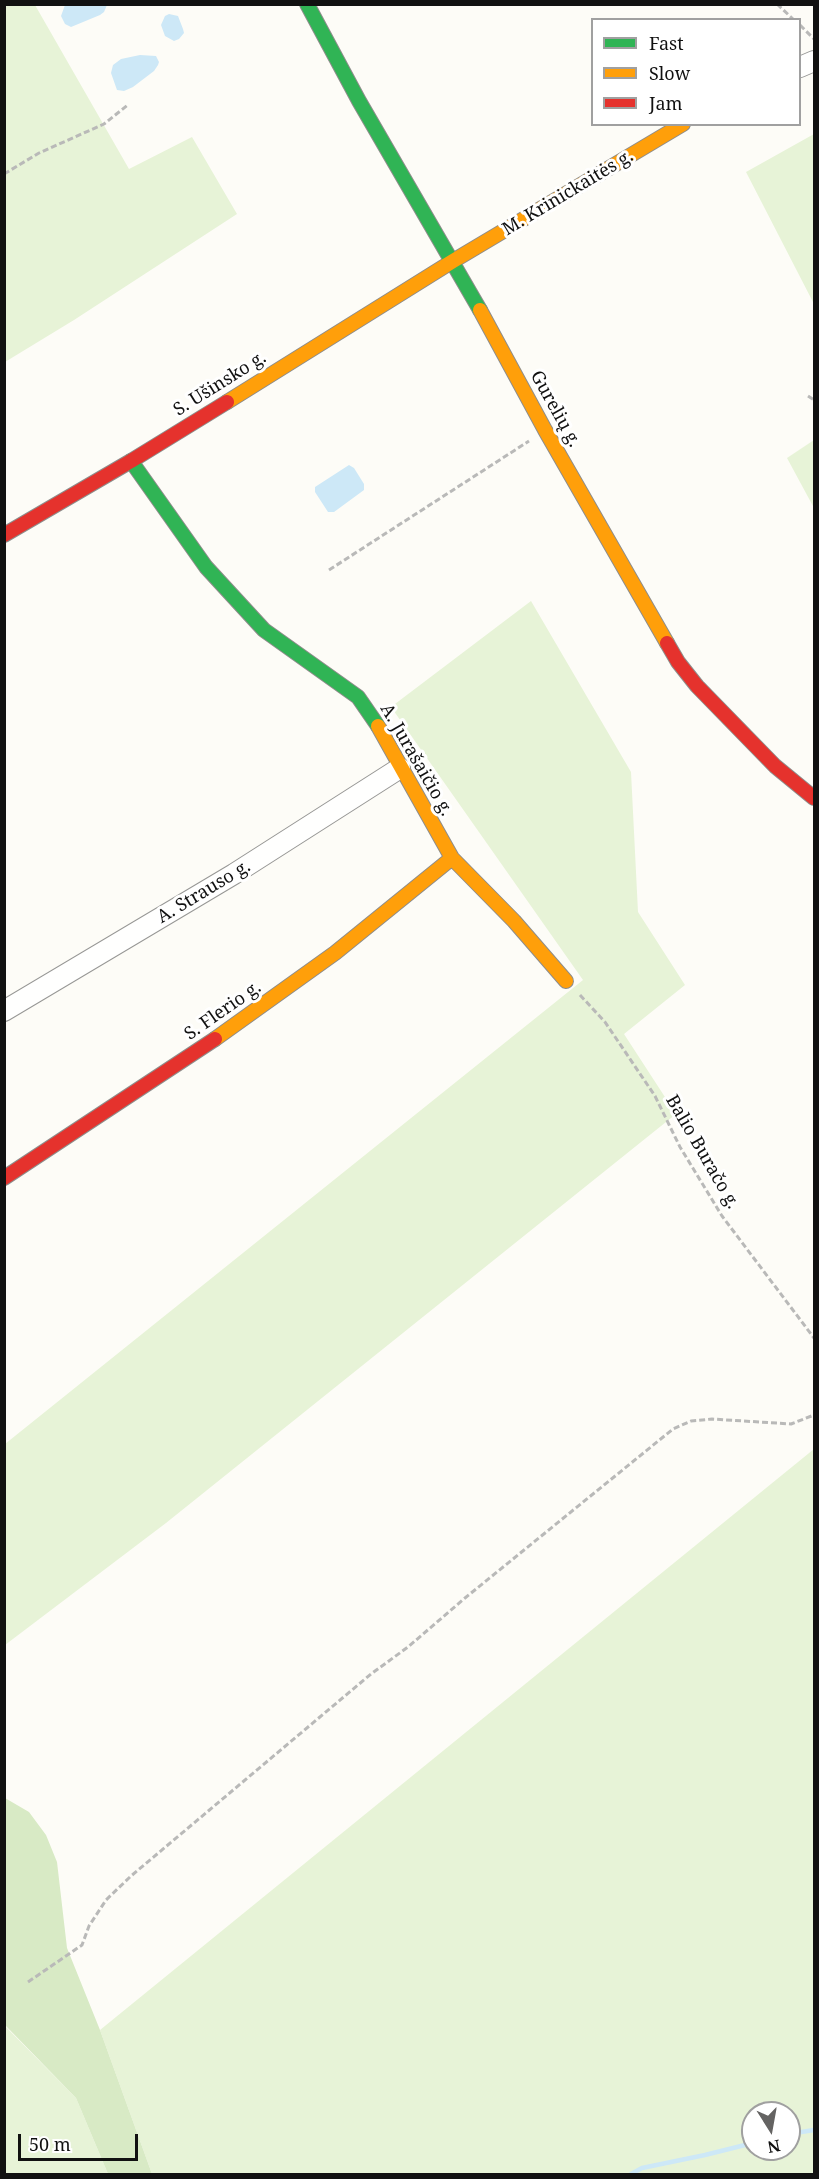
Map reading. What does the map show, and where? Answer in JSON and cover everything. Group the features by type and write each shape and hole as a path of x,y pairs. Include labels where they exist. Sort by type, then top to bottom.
{"street":[{"name":"Gurelių g.","path":"307,4 359,101 453,261 545,430 678,662 697,686 775,766 814,798"},
{"name":"M. Krinickaitės g.","path":"453,261 680,126"},
{"name":"S. Ušinsko g.","path":"4,535 131,460 453,261"},
{"name":"A. Jurašaičio g.","path":"131,460 206,567 264,630 358,698 375,720 452,858 514,921 566,981"},
{"name":"A. Strauso g.","path":"4,1011 234,874 400,768"},
{"name":"S. Flerio g.","path":"4,1178 197,1052 335,953 452,858"}],"path":[{"path":"777,4 792,18"},
{"path":"801,26 814,39"},
{"path":"4,174 39,153 104,124 129,104"},
{"path":"808,396 814,400"},
{"path":"329,570 545,430"},
{"name":"Balio Buračo g.","path":"566,981 605,1022 655,1096 680,1147 722,1216 814,1338"},
{"path":"28,1982 82,1945 89,1926 106,1900 131,1876 371,1674 408,1647 673,1429 691,1421 712,1419 791,1424 814,1415"}],"green space":[{"path":"5,4 35,5 129,169 192,137 237,214 5,362"},
{"path":"814,134 814,304 746,172"},
{"path":"814,440 814,508 787,458"},
{"path":"531,601 631,772 638,912 685,985 624,1034 676,1114 166,1523 5,1645 5,1444 583,980 391,707"},
{"path":"814,1449 814,2174 152,2174 100,2030"},
{"path":"5,1798 29,1812 46,1835 57,1862 67,1948 100,2030 152,2174 108,2174 76,2098 5,2025"},
{"path":"4,2025 76,2098 108,2174 5,2174"}],"water":[{"path":"65,4 107,5 100,15 71,27 65,24 61,16"},
{"path":"169,14 178,16 184,33 174,41 165,36 161,25 165,16"},
{"path":"140,55 156,56 158,65 154,71 133,87 124,91 117,90 111,73 113,65 121,59"},
{"path":"349,465 354,468 364,484 364,490 334,512 328,512 315,492 315,487"}],"waterway":[{"path":"801,2132 814,2130"},
{"path":"631,2174 642,2168 741,2146"}],"traffic: fast":[{"path":"307,4 359,101 480,310"},
{"path":"131,461 206,567 264,630 358,697 378,726"}],"traffic: slow":[{"path":"227,402 453,261 680,126"},
{"path":"480,310 545,430 667,643"},
{"path":"378,726 452,858 514,921 566,981"},
{"path":"215,1039 335,953 452,858"}],"traffic: jam":[{"path":"4,535 227,402"},
{"path":"667,643 678,662 697,686 775,766 814,798"},
{"path":"4,1178 215,1039"}]}
